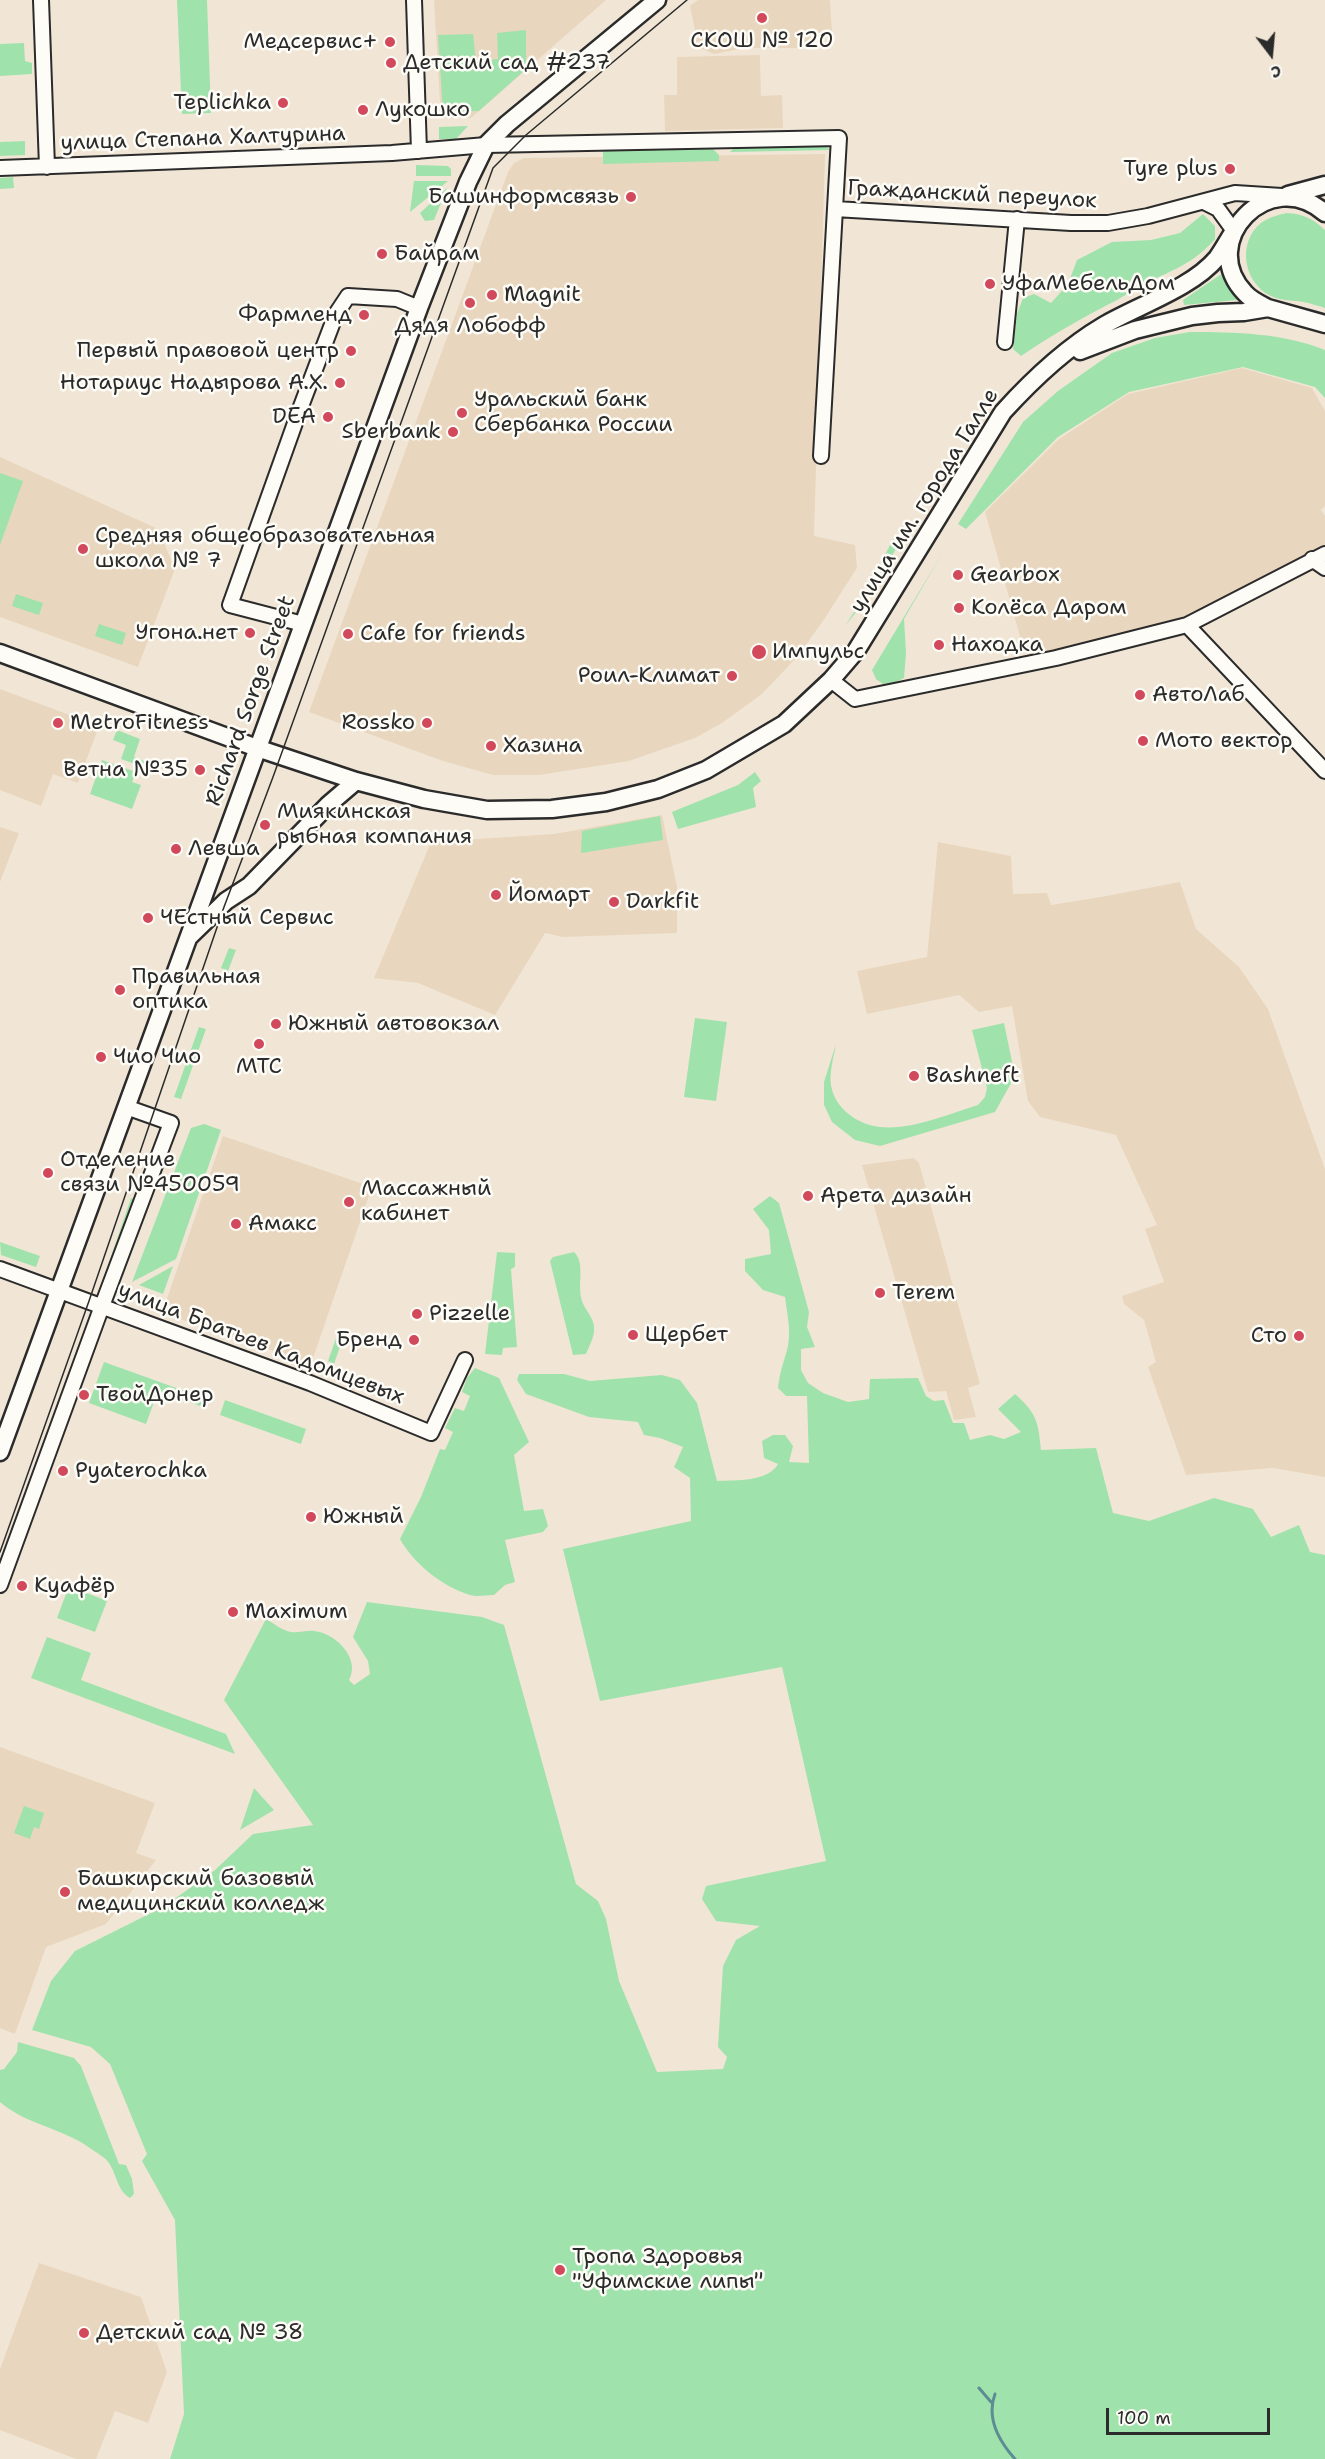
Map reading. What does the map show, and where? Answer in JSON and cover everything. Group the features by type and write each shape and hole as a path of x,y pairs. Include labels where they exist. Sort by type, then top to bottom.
{"main road":[{"name":"Richard Sorge Street","path":"0,1452 419,308 468,182 486,145 507,124 657,0"},
{"name":"улица им. города Галле","path":"0,653 257,748 356,781 424,799 487,810 552,808 606,802 658,789 706,770 784,724 831,680 856,651 1003,412 1032,380 1102,327 1164,296 1202,271 1216,259 1249,211 1262,203 1325,185"},
{"path":"1284,196 1306,200 1325,213"},
{"path":"1234,231 1229,250 1231,268 1244,293 1268,308"},
{"name":"улица им. города Галле","path":"1060,359 1135,330 1171,320 1268,308 1325,324"},
{"path":"188,939 226,902 249,886 328,805 356,781"}],"street":[{"path":"41,0 47,167"},
{"path":"414,0 419,151"},
{"name":"улица Степана Халтурина","path":"0,168 419,151 486,145 839,138 835,209"},
{"name":"Гражданский переулок","path":"835,209 1071,223 1108,223 1148,216 1235,193 1284,196"},
{"path":"1204,202 1218,209 1234,231"},
{"path":"821,456 835,209"},
{"path":"1005,342 1017,219"},
{"path":"303,624 230,605 336,314 348,296 397,298 419,308"},
{"path":"831,680 855,699 1056,658 1186,625 1318,557 1325,568"},
{"path":"1186,625 1325,771"},
{"path":"0,1585 171,1123 126,1107"},
{"name":"улица Братьев Кадомцевых","path":"0,1269 60,1289 310,1383 431,1432 465,1360"}],"shaded area":[{"path":"434,0 606,0 471,118 441,118"},
{"name":"СКОШ № 120","path":"698,0 830,0 832,33 810,33 811,48 744,48 714,54 691,44 695,30 690,6"},
{"path":"760,55 761,96 782,95 783,128 665,131 664,95 677,95 677,57"},
{"path":"825,154 814,536 855,545 857,568 797,657 762,694 722,723 695,738 629,761 539,775 493,775 443,761 309,712 508,172 514,163 524,158"},
{"path":"1242,368 1312,388 1325,411 1325,506 1321,510 1325,516 1325,546 1201,612 1168,622 1169,626 1128,637 1126,632 1029,656 1025,640 1021,640 985,512 1059,439 1128,394"},
{"name":"Средняя общеобразовательная школа № 7","path":"0,457 158,529 175,569 138,667 0,617"},
{"path":"0,689 99,726 78,783 53,774 41,806 0,790"},
{"path":"662,815 677,887 677,933 563,937 545,933 495,1015 418,983 374,978 431,842 554,834"},
{"path":"0,827 19,833 0,882"},
{"path":"938,842 1011,856 1013,894 1047,893 1051,905 1180,882 1196,929 1239,967 1268,1009 1325,1169 1325,1477 1273,1468 1186,1475 1148,1367 1156,1362 1144,1320 1124,1304 1122,1296 1164,1282 1145,1229 1157,1225 1116,1135 1040,1117 1028,1101 1012,1006 979,1012 959,995 867,1014 857,971 927,957"},
{"path":"223,1136 372,1187 311,1364 162,1313"},
{"path":"914,1158 919,1163 980,1384 968,1388 976,1417 954,1420 946,1391 928,1392 862,1165"},
{"name":"Башкирский базовый медицинский колледж","path":"0,1747 155,1803 136,1853 156,1860 106,1924 46,1947 15,2034 0,2028"},
{"name":"Детский сад № 38","path":"39,2263 141,2297 167,2372 148,2423 115,2411 96,2459 76,2459 0,2430 0,2369"}],"green space":[{"path":"177,0 207,0 211,113 182,114"},
{"path":"526,30 526,69 479,111 443,112 438,35 473,34 476,61 498,59 497,33"},
{"path":"24,43 25,61 32,63 32,74 0,76 0,44"},
{"path":"468,126 456,139 439,139 439,127"},
{"path":"25,141 25,155 0,156 0,142"},
{"path":"824,144 830,150 730,152 735,147"},
{"path":"712,148 719,155 719,161 603,164 603,151"},
{"path":"416,165 448,166 451,169 451,176 416,176"},
{"path":"13,177 14,188 0,189 0,178"},
{"path":"414,181 448,181 410,212"},
{"path":"447,188 434,220 425,221 420,213"},
{"path":"1287,213 1308,218 1325,230 1325,308 1271,296 1254,282 1249,272 1246,251 1253,231 1267,219"},
{"path":"1203,214 1215,226 1215,239 1199,254 1076,322 1021,356 1013,349 1017,314 1023,298 1034,294 1051,303 1068,284 1077,260 1112,242 1151,240 1180,233"},
{"path":"1223,273 1237,300 1184,305 1183,300"},
{"path":"1190,332 1242,333 1276,337 1325,350 1325,398 1315,387 1243,367 1129,392 1058,437 966,529 958,524 1023,422 1058,391 1112,353 1155,338"},
{"path":"0,473 23,481 0,545"},
{"path":"893,539 900,542 868,597 845,626 865,595"},
{"path":"943,552 904,619 906,653 904,678 894,683 883,684 876,679 872,670"},
{"path":"16,594 43,603 39,615 12,606"},
{"path":"99,624 126,633 122,645 95,636"},
{"path":"117,730 140,739 134,757 151,764 149,769 121,759 126,745 113,740"},
{"path":"102,760 136,772 132,782 141,785 132,809 90,794"},
{"path":"755,772 761,781 753,788 756,807 678,829 672,812 738,785"},
{"path":"660,816 663,840 581,853 582,831"},
{"path":"229,948 236,950 228,971 221,968"},
{"path":"695,1018 727,1022 716,1101 684,1097"},
{"path":"1004,1023 1015,1076 995,1112 880,1146 855,1140 832,1122 824,1105 824,1082 836,1044 831,1080 832,1090 839,1104 854,1118 868,1124 899,1127 932,1120 978,1105 985,1097 987,1088 972,1030"},
{"path":"199,1027 206,1029 181,1099 174,1097"},
{"path":"204,1124 221,1130 176,1259 132,1282 191,1128"},
{"path":"770,1196 779,1203 809,1312 807,1327 815,1347 801,1349 801,1370 808,1383 823,1393 848,1402 869,1399 870,1379 918,1378 926,1396 934,1401 944,1400 953,1423 964,1423 970,1440 990,1435 1004,1439 1021,1432 998,1409 1015,1394 1028,1407 1035,1419 1041,1450 1096,1448 1113,1513 1149,1521 1214,1498 1253,1509 1271,1537 1299,1525 1310,1552 1325,1555 1325,2459 170,2459 184,2414 175,2220 142,2161 147,2154 110,2064 91,2047 32,2030 51,1981 75,1951 163,1907 214,1871 253,1834 313,1825 224,1700 266,1619 281,1629 294,1632 314,1631 338,1642 344,1648 352,1664 349,1680 354,1685 370,1674 368,1661 353,1637 367,1602 482,1617 504,1625 576,1884 598,1901 606,1919 619,1981 657,2072 723,2069 727,2057 718,2047 723,1966 736,1940 760,1926 716,1921 702,1899 706,1886 826,1861 782,1667 600,1701 563,1549 691,1521 690,1478 674,1467 683,1447 660,1438 644,1435 638,1422 589,1417 526,1394 517,1380 519,1374 564,1374 590,1381 662,1375 680,1380 697,1403 717,1481 751,1479 773,1470 778,1464 764,1458 762,1441 773,1435 785,1435 793,1446 789,1462 809,1463 807,1396 786,1396 778,1388 789,1340 785,1297 763,1290 745,1271 745,1259 771,1254 769,1230 753,1209"},
{"path":"131,1198 136,1200 108,1281 103,1280"},
{"path":"0,1242 40,1256 36,1267 1,1255"},
{"path":"497,1252 515,1253 515,1267 511,1269 517,1347 503,1348 502,1355 485,1354"},
{"path":"574,1252 580,1267 582,1302 591,1318 594,1332 586,1354 573,1355 550,1261 553,1257"},
{"path":"173,1266 163,1294 139,1285"},
{"path":"339,1330 345,1332 334,1364 328,1361"},
{"path":"104,1362 207,1399 203,1407 158,1391 146,1424 89,1403"},
{"path":"475,1368 499,1378 529,1442 514,1455 524,1511 543,1509 548,1526 543,1532 505,1540 515,1582 505,1585 494,1595 479,1596 460,1591 430,1573 413,1557 400,1539 421,1497 440,1449 445,1450 453,1432 445,1428 455,1408 464,1411 470,1396 462,1392 467,1378"},
{"path":"225,1400 306,1429 301,1444 220,1415"},
{"path":"69,1586 107,1601 95,1632 57,1618"},
{"path":"47,1637 91,1653 81,1680 226,1734 235,1754 31,1678"},
{"path":"254,1788 274,1810 240,1830"},
{"path":"24,1806 44,1813 39,1829 34,1827 30,1839 14,1833"},
{"path":"18,2042 74,2058 81,2066 119,2164 126,2165 132,2179 134,2194 130,2198 121,2190 111,2166 103,2157 66,2134 27,2119 0,2102 0,2070 4,2069 17,2052"}],"waterway":[{"path":"979,2388 991,2402"},
{"path":"995,2394 993,2420 999,2437 1015,2459"}],"tram line":[{"path":"0,1552 224,907 493,168 526,135 687,0"}],"place":[{"name":"СКОШ № 120","path":"762,18"},
{"name":"Медсервис+","path":"390,42"},
{"name":"Детский сад #237","path":"391,63"},
{"name":"Teplichka","path":"283,103"},
{"name":"Лукошко","path":"363,110"},
{"name":"Tyre plus","path":"1230,169"},
{"name":"Башинформсвязь","path":"631,197"},
{"name":"Байрам","path":"382,254"},
{"name":"УфаМебельДом","path":"990,284"},
{"name":"Magnit","path":"492,295"},
{"name":"Дядя Лобофф","path":"470,303"},
{"name":"Фармленд","path":"364,315"},
{"name":"Первый правовой центр","path":"351,351"},
{"name":"Нотариус Надырова А.Х.","path":"340,383"},
{"name":"Уральский банк Сбербанка России","path":"462,413"},
{"name":"DEA","path":"328,417"},
{"name":"Sberbank","path":"453,432"},
{"name":"Средняя общеобразовательная школа № 7","path":"83,549"},
{"name":"Gearbox","path":"958,575"},
{"name":"Колёса Даром","path":"959,608"},
{"name":"Угона.нет","path":"250,633"},
{"name":"Cafe for friends","path":"348,634"},
{"name":"Находка","path":"939,645"},
{"name":"Импульс","path":"759,652"},
{"name":"Роил-Климат","path":"732,676"},
{"name":"АвтоЛаб","path":"1140,695"},
{"name":"MetroFitness","path":"58,723"},
{"name":"Rossko","path":"427,723"},
{"name":"Мото вектор","path":"1143,741"},
{"name":"Хазина","path":"491,746"},
{"name":"Ветна №35","path":"200,770"},
{"name":"Миякинская рыбная компания","path":"265,825"},
{"name":"Левша","path":"176,849"},
{"name":"Йомарт","path":"496,895"},
{"name":"Darkfit","path":"614,902"},
{"name":"ЧЕстный Сервис","path":"148,918"},
{"name":"Правильная оптика","path":"120,990"},
{"name":"Южный автовокзал","path":"276,1024"},
{"name":"МТС","path":"259,1044"},
{"name":"Чио Чио","path":"101,1057"},
{"name":"Bashneft","path":"914,1076"},
{"name":"Отделение связи №450059","path":"48,1173"},
{"name":"Арета дизайн","path":"808,1196"},
{"name":"Массажный кабинет","path":"349,1202"},
{"name":"Амакс","path":"236,1224"},
{"name":"Terem","path":"880,1293"},
{"name":"Pizzelle","path":"417,1314"},
{"name":"Щербет","path":"633,1335"},
{"name":"Сто","path":"1299,1336"},
{"name":"Бренд","path":"414,1340"},
{"name":"ТвойДонер","path":"84,1395"},
{"name":"Pyaterochka","path":"63,1471"},
{"name":"Южный","path":"311,1517"},
{"name":"Куафёр","path":"22,1586"},
{"name":"Maximum","path":"233,1612"},
{"name":"Башкирский базовый медицинский колледж","path":"65,1892"},
{"name":"Тропа Здоровья \"Уфимские липы\"","path":"560,2270"},
{"name":"Детский сад № 38","path":"84,2333"}]}
